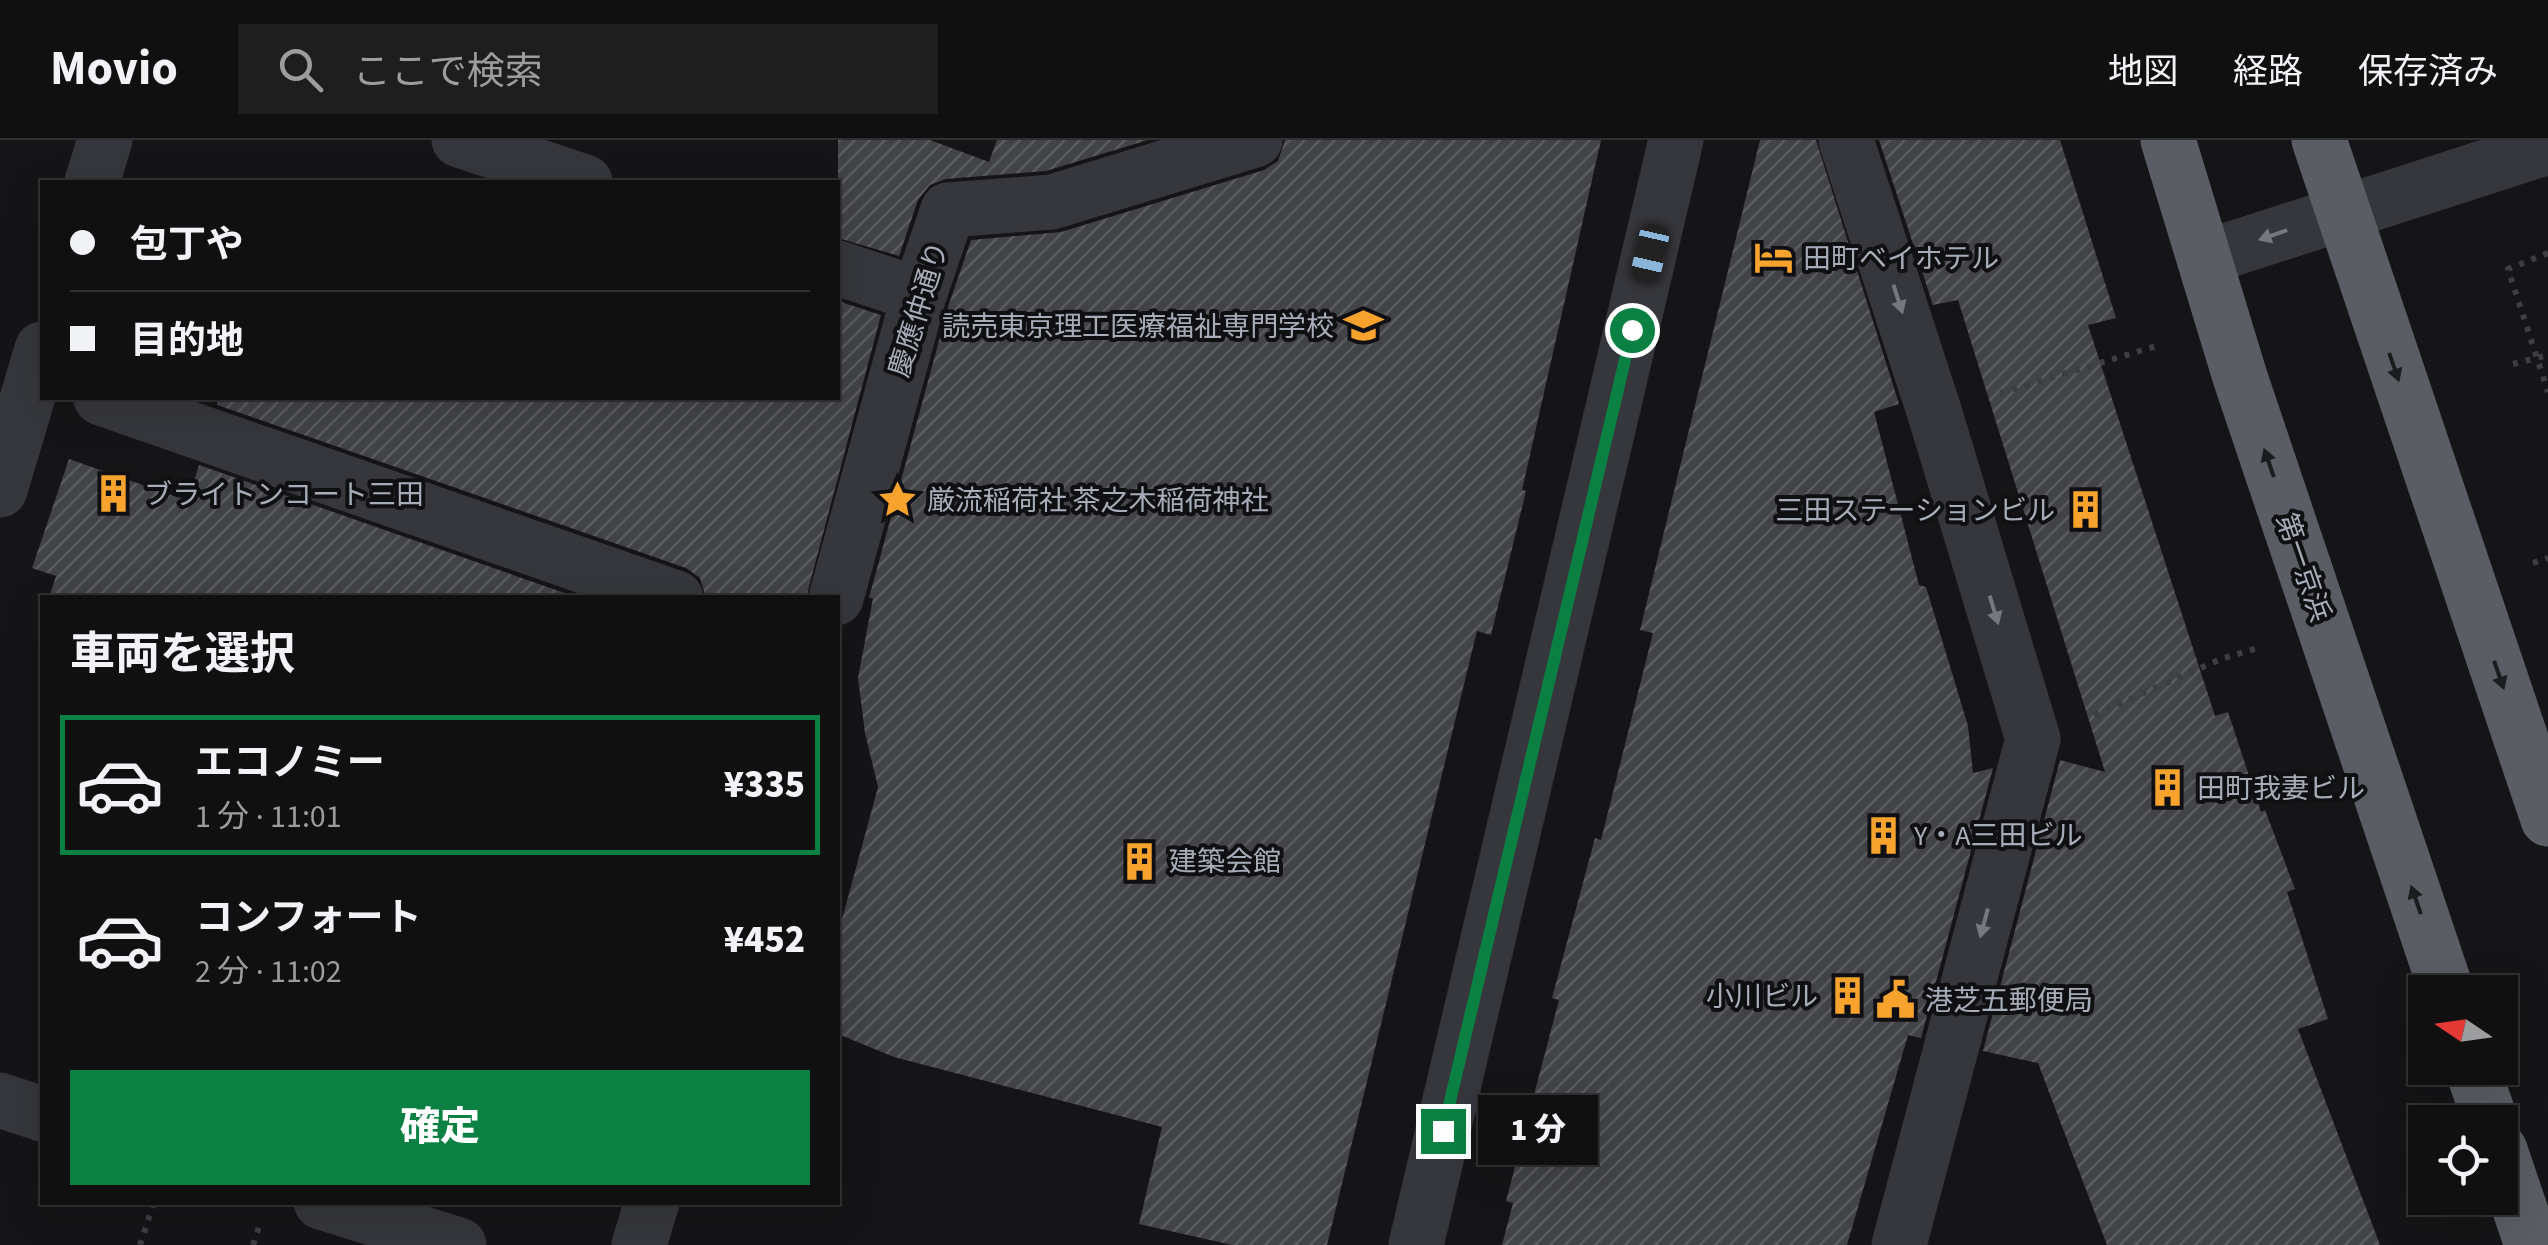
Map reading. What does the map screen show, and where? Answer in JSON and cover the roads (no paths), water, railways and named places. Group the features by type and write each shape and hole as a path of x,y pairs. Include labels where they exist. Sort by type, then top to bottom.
{"highway":[{"name":"第一京浜","path":"2168,140 2223,324 2441,975"},
{"path":"2320,140 2548,820"},
{"path":"2518,1203 2532,1245"}],"street":[{"path":"93,180 105,140"},
{"path":"459,140 579,180"},
{"name":"慶應仲通り","path":"837,595 919,295 948,210 1052,202 1255,140"},
{"path":"1416,1245 1676,140"},
{"path":"1846,140 1935,414 2032,739 1899,1245"},
{"path":"2204,258 2548,146"},
{"path":"840,269 919,295"},
{"path":"0,490 40,367"},
{"path":"107,400 667,595"},
{"path":"0,1100 40,1113"},
{"path":"331,1205 459,1245"},
{"path":"639,1245 651,1205"}],"place":[{"name":"田町ベイホテル","path":"1773,258"},
{"name":"読売東京理工医療福祉専門学校","path":"1364,326"},
{"name":"ブライトンコート三田","path":"114,494"},
{"name":"厳流稲荷社 茶之木稲荷神社","path":"897,500"},
{"name":"三田ステーションビル","path":"2085,510"},
{"name":"田町我妻ビル","path":"2167,788"},
{"name":"Y・A三田ビル","path":"1884,835"},
{"name":"建築会館","path":"1139,861"},
{"name":"小川ビル","path":"1848,996"},
{"name":"港芝五郵便局","path":"1895,1000"}]}
